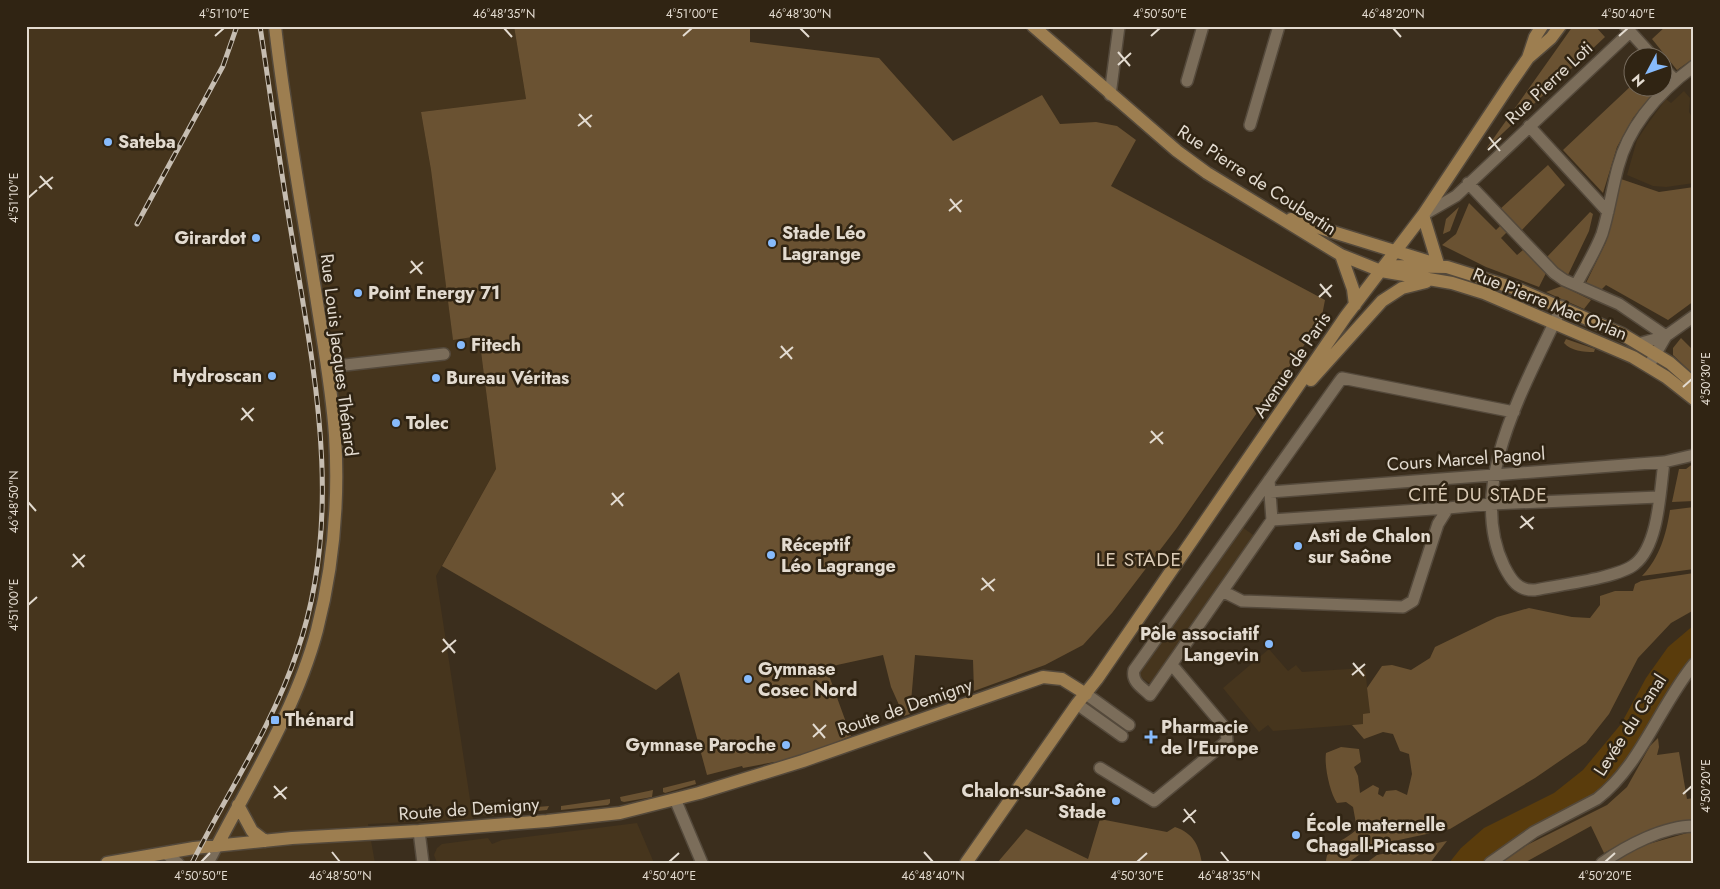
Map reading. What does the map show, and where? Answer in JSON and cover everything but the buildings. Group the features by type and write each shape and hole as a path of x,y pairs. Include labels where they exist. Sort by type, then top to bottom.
{"main road":[{"name":"Rue Louis Jacques Thénard","path":"217,846 282,720 302,673 317,630 330,562 336,503 335,435 275,26"},
{"name":"Rue Pierre de Coubertin","path":"1033,26 1150,130 1207,173 1280,215 1342,255 1387,262"},
{"name":"Avenue de Paris","path":"1528,58 1535,37 1542,26"},
{"name":"Avenue de Paris","path":"966,863 1077,704 1086,694 1355,304 1423,215 1528,58 1551,38 1560,26"},
{"path":"1280,215 1387,262"},
{"path":"1423,215 1443,265"},
{"path":"1342,255 1353,289 1355,304"},
{"name":"Rue Pierre Mac Orlan","path":"1387,262 1443,265"},
{"name":"Rue Pierre Mac Orlan","path":"1387,262 1443,265 1562,306 1655,353 1694,384"},
{"name":"Rue Pierre Mac Orlan","path":"1387,262 1433,281 1452,283 1484,293 1555,323 1650,366 1694,399"},
{"path":"1279,416 1382,301 1402,288 1433,281"},
{"name":"Route de Demigny","path":"107,863 166,853 264,841 547,822 620,812 675,799 803,761 1043,677 1062,679 1086,694"},
{"path":"238,805 252,831 264,841"}],"street":[{"path":"1110,95 1118,26"},
{"path":"1187,80 1203,26"},
{"path":"1250,125 1279,26"},
{"path":"1628,29 1645,48"},
{"name":"Rue Pierre Loti","path":"1423,215 1452,199 1628,29"},
{"path":"1576,285 1601,234 1618,166 1628,138 1647,111 1675,80 1694,66"},
{"path":"1672,77 1675,80"},
{"path":"1528,126 1608,212"},
{"path":"1468,183 1554,273 1619,304 1666,336"},
{"path":"1562,306 1528,375 1514,412 1495,475 1491,504 1494,534 1502,560 1514,583 1526,590 1630,568 1642,556 1652,537 1664,462"},
{"path":"1638,344 1666,336 1694,316"},
{"path":"1650,366 1655,353 1666,336"},
{"path":"326,367 444,354"},
{"path":"1269,486 1272,520 1224,592 1150,695 1139,686 1133,675 1269,486 1342,378 1514,412"},
{"name":"Cours Marcel Pagnol","path":"1269,486 1495,475 1664,462 1694,455"},
{"path":"1272,520 1491,504 1658,497"},
{"path":"1224,592 1242,601 1394,608 1409,605 1416,595 1440,518 1448,508"},
{"name":"Levée du Canal","path":"1490,863 1518,842 1597,800 1608,792 1638,751 1678,683 1694,664"},
{"path":"1100,768 1154,801 1223,745 1228,735 1226,729 1172,665"},
{"path":"1086,694 1129,725"},
{"path":"1077,704 1122,736"},
{"path":"675,799 702,863"},
{"path":"1602,863 1621,849 1648,838 1694,826"},
{"path":"419,831 423,863"},
{"path":"208,863 217,846"},
{"path":"166,853 178,863"}],"shaded area":[{"path":"26,26 514,26 526,99 421,112 431,170 453,339 479,336 496,469 436,576 473,819 368,824 375,863 26,863"},
{"path":"514,26 750,26 750,42 879,58 953,141 1042,95 1060,124 1096,122 1117,126 1136,140 1111,186 1325,300 1321,321 1176,529 1112,613 1083,645 1045,665 974,691 973,660 915,655 910,714 904,716 891,687 883,655 837,665 827,670 851,736 805,755 775,764 774,762 743,768 742,766 707,775 679,672 656,690 442,566 496,469 479,336 453,340 431,170 421,112 526,99"},
{"path":"1573,26 1576,29 1578,26 1595,26 1605,37 1486,149"},
{"path":"1666,26 1694,26 1694,58 1677,70 1672,64 1672,48 1659,48 1652,39"},
{"path":"1684,91 1690,98 1689,112 1692,117 1694,116 1694,183 1666,187 1653,186 1627,175 1637,140 1649,122 1666,99 1671,103"},
{"path":"1622,94 1622,98 1649,98 1633,118 1617,147 1603,193 1563,150"},
{"path":"1548,165 1565,185 1520,232 1499,210"},
{"path":"1621,179 1659,192 1694,187 1694,301 1668,320 1606,285 1601,290 1586,283 1606,242"},
{"path":"1469,203 1496,230 1501,225 1507,232 1501,238 1517,255 1523,250 1546,273 1539,287 1486,267 1442,245 1456,234"},
{"path":"1459,207 1450,231 1443,234 1446,219"},
{"path":"1590,212 1593,214 1589,231 1567,277 1546,258"},
{"path":"1562,286 1591,300 1584,309 1546,292"},
{"path":"1681,338 1694,351 1694,375 1673,355 1673,348"},
{"path":"1566,339 1595,349 1594,352 1570,348 1564,343"},
{"path":"1694,463 1694,501 1672,502 1679,469 1686,469"},
{"path":"1694,507 1694,569 1642,576 1658,553 1670,510"},
{"path":"1242,527 1256,537 1152,685 1138,675"},
{"path":"1694,573 1694,610 1671,623 1638,658 1609,714 1586,743 1535,778 1450,829 1371,846 1348,863 1326,863 1329,851 1357,829 1353,807 1346,802 1337,803 1332,793 1327,772 1326,753 1341,747 1359,749 1361,762 1354,767 1358,776 1360,793 1373,785 1379,788 1378,794 1383,797 1386,791 1396,790 1407,795 1412,774 1409,754 1400,751 1393,734 1383,732 1364,739 1352,725 1363,724 1363,714 1370,713 1367,688 1382,666 1392,665 1411,670 1430,658 1435,647 1497,617 1529,608 1572,617 1590,618 1600,605 1600,596 1615,591 1633,591 1635,584 1641,581"},
{"path":"1694,625 1694,659 1662,701 1639,742 1604,791 1489,858 1484,863 1449,863 1461,848 1484,828 1554,793 1583,770 1621,724 1646,678 1668,647"},
{"path":"1269,649 1288,671 1296,665 1302,672 1365,668 1370,713 1363,724 1273,731 1268,725 1259,732 1223,688"},
{"path":"1658,738 1659,747 1657,755 1679,752 1687,799 1694,798 1694,820 1640,834 1604,853 1591,826 1524,863 1499,863 1519,849 1607,805 1627,787 1650,746"},
{"path":"695,780 696,784 663,792 663,788"},
{"path":"653,790 652,797 621,801 620,797"},
{"path":"610,799 608,805 561,810 561,806"},
{"path":"549,806 547,810 486,816 479,812"},
{"path":"1100,819 1167,832 1175,827 1191,836 1194,840 1202,863 997,863 1026,829 1088,859"},
{"path":"637,823 654,863 437,863 434,855 437,848 442,844 488,838 492,844 502,840"},
{"path":"1694,831 1694,863 1613,863 1631,849"},
{"path":"1447,841 1430,863 1366,863 1377,855"}],"railway":[{"path":"137,224 223,66 237,26"},
{"path":"192,863 262,733 287,680 312,599 320,546 322,493 315,385 260,26"}],"place":[{"name":"Sateba","path":"108,142"},
{"name":"Girardot","path":"256,238"},
{"name":"Stade Léo Lagrange","path":"772,243"},
{"name":"Point Energy 71","path":"358,293"},
{"name":"Fitech","path":"461,345"},
{"name":"Hydroscan","path":"272,376"},
{"name":"Bureau Véritas","path":"436,378"},
{"name":"Tolec","path":"396,423"},
{"name":"Asti de Chalon sur Saône","path":"1298,546"},
{"name":"Réceptif Léo Lagrange","path":"771,555"},
{"name":"Pôle associatif Langevin","path":"1269,644"},
{"name":"Gymnase Cosec Nord","path":"748,679"},
{"name":"Thénard","path":"275,720"},
{"name":"Pharmacie de l'Europe","path":"1151,737"},
{"name":"Gymnase Paroche","path":"786,745"},
{"name":"Chalon-sur-Saône Stade","path":"1116,801"},
{"name":"École maternelle Chagall-Picasso","path":"1296,835"}],"district":[{"name":"CITÉ DU STADE","path":"1478,494"},
{"name":"LE STADE","path":"1139,559"}]}
